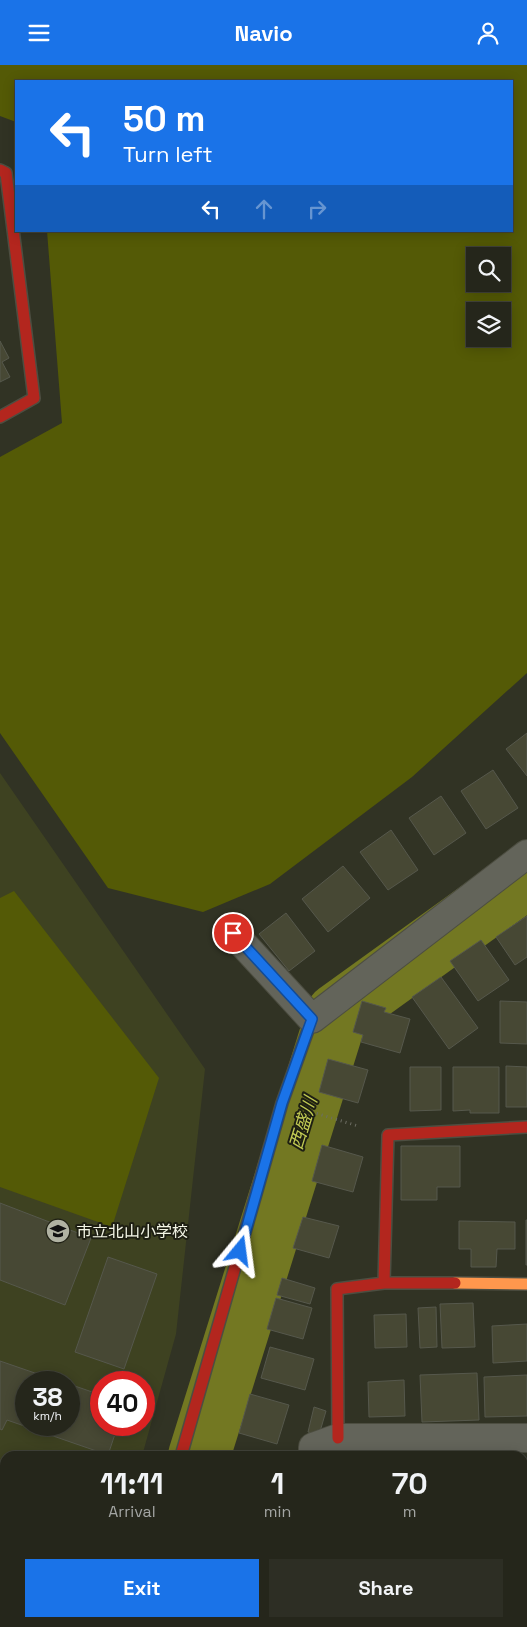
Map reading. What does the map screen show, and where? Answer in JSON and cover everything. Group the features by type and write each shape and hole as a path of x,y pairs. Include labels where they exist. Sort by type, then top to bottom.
{"street":[{"path":"0,170 6,173 6,220 34,398 0,417"},
{"path":"182,1451 282,1103 312,1019 527,854"},
{"path":"233,933 312,1019"},
{"path":"384,1283 388,1135 527,1127"},
{"path":"338,1438 337,1289 384,1283 527,1284"},
{"path":"313,1451 313,1447 338,1438 527,1438"}],"path":[{"path":"282,1103 388,1135"}],"shaded area":[{"path":"0,773 205,1069 176,1334 155,1409 155,1371 90,1371 90,1436 148,1436 143,1451 0,1451"}],"green space":[{"path":"0,65 527,65 527,673 412,777 270,884 203,912 108,888 0,733 0,457 62,423 47,232 513,232 513,80 15,80 15,122 0,116"},
{"path":"14,891 159,1078 112,1227 0,1187 0,898"}],"building":[{"path":"0,341 9,358 2,362 10,377 0,382"},
{"path":"527,733 527,776 506,749"},
{"path":"493,770 518,808 486,829 461,791"},
{"path":"441,796 466,833 434,855 409,818"},
{"path":"391,830 418,870 388,890 360,852"},
{"path":"343,866 370,898 328,932 302,899"},
{"path":"286,913 315,951 289,971 259,934"},
{"path":"527,916 527,957 515,965 496,937"},
{"path":"481,940 509,980 478,1001 450,961"},
{"path":"441,977 478,1028 449,1049 412,997"},
{"path":"362,1001 386,1008 384,1012 410,1019 400,1053 361,1042 363,1035 353,1032"},
{"path":"500,1001 527,1002 527,1044 500,1043"},
{"path":"328,1059 368,1070 358,1103 319,1092"},
{"path":"506,1066 527,1067 527,1107 506,1107"},
{"path":"410,1067 441,1067 441,1110 410,1111"},
{"path":"453,1067 499,1067 499,1113 470,1113 470,1110 453,1111"},
{"path":"322,1145 363,1157 353,1192 312,1181"},
{"path":"401,1146 460,1146 460,1187 437,1187 437,1200 401,1200"},
{"path":"0,1203 91,1238 65,1305 0,1280"},
{"path":"303,1217 339,1226 329,1258 293,1248"},
{"path":"527,1220 527,1265 526,1265"},
{"path":"459,1221 515,1222 515,1249 497,1249 496,1267 471,1267 471,1249 459,1249"},
{"path":"108,1257 157,1274 124,1369 75,1352"},
{"path":"282,1278 315,1288 310,1304 277,1295"},
{"path":"276,1298 312,1308 303,1339 267,1329"},
{"path":"473,1303 475,1347 442,1348 440,1304"},
{"path":"436,1307 437,1347 420,1348 418,1308"},
{"path":"406,1314 407,1347 375,1348 374,1315"},
{"path":"527,1324 527,1361 493,1363 492,1326"},
{"path":"270,1347 314,1359 305,1390 261,1378"},
{"path":"0,1361 29,1371 15,1371 15,1423 7,1420 2,1430 0,1429"},
{"path":"477,1373 479,1420 422,1422 420,1375"},
{"path":"527,1375 527,1416 485,1417 484,1377"},
{"path":"404,1380 405,1416 369,1417 368,1382"},
{"path":"80,1388 90,1391 90,1436 114,1436 109,1451 96,1451 53,1436 80,1436"},
{"path":"250,1394 289,1405 277,1444 239,1433"},
{"path":"314,1407 326,1411 319,1435 308,1432"}],"waterway":[{"name":"西盛川","path":"201,1451 337,1014 527,877"}],"traffic: slow":[{"path":"455,1283 527,1284"}],"traffic: jam":[{"path":"0,170 6,173 34,398 0,417"},
{"path":"182,1451 282,1103 312,1019"},
{"path":"384,1283 388,1135 527,1127"},
{"path":"338,1438 337,1289 384,1283 455,1283"}],"place":[{"name":"市立北山小学校","path":"58,1231"}],"route":[{"path":"233,933 312,1019 282,1103 240,1251"}]}
